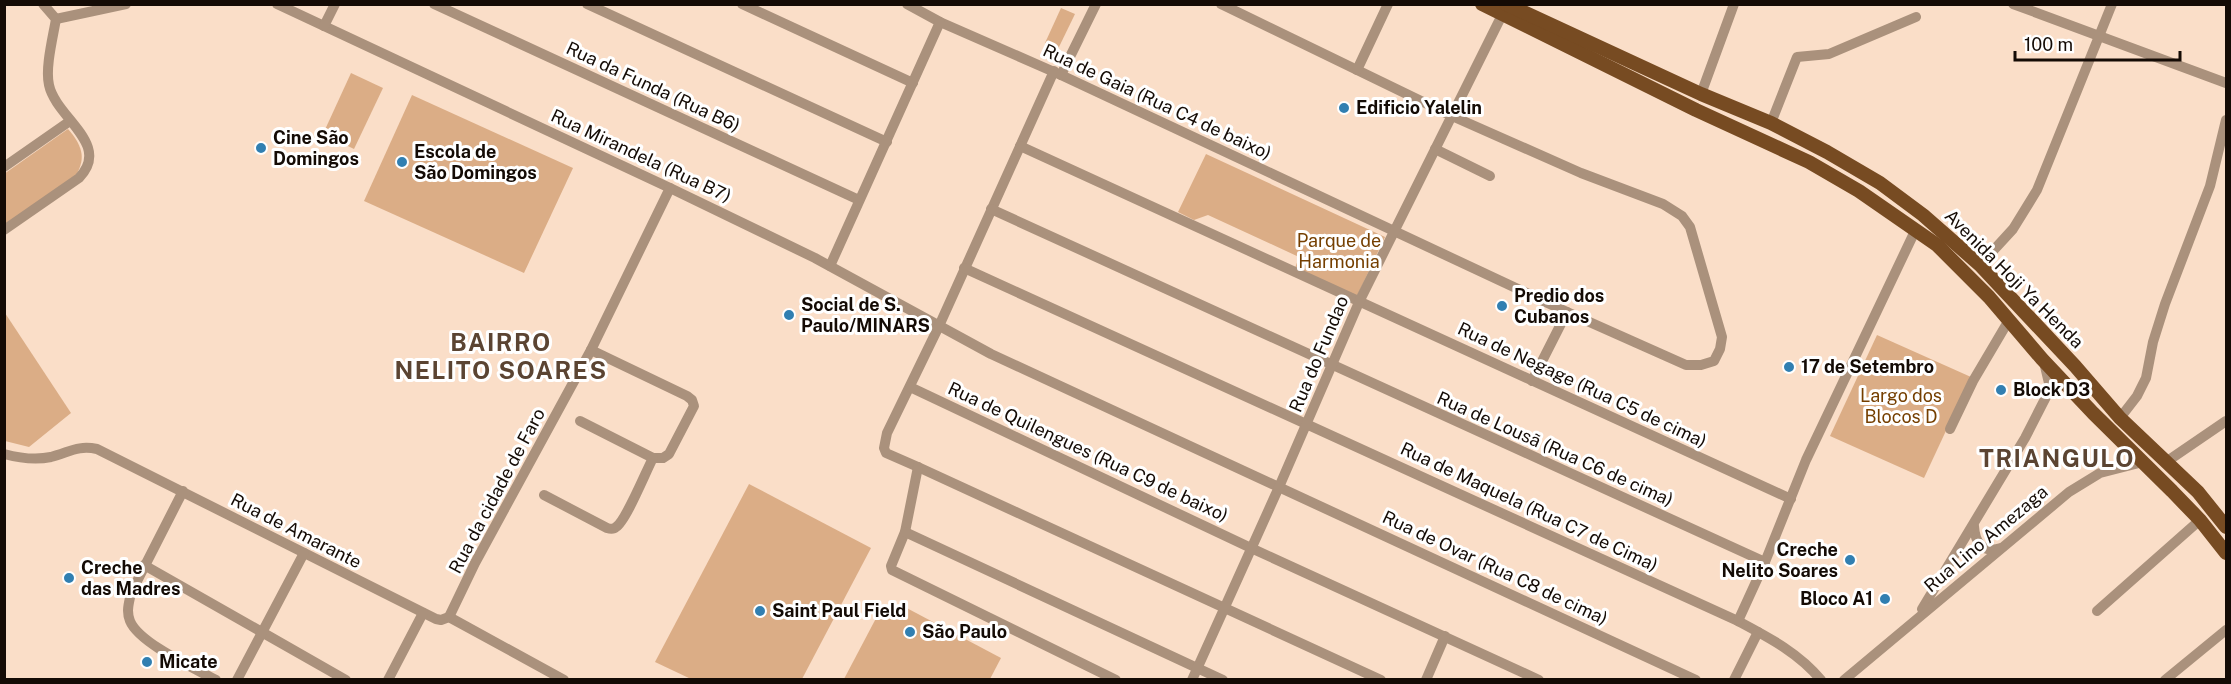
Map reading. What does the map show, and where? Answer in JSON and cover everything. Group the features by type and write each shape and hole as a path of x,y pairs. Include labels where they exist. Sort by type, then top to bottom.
{"main road":[{"path":"1482,4 1504,10"},
{"name":"Avenida Hoji Ya Henda","path":"1504,10 1771,123 1880,183 1923,215 1980,265 2121,418 2198,492 2226,527"},
{"name":"Avenida Hoji Ya Henda","path":"1504,10 1696,110 1809,162 1859,191 1937,245 1989,297 2042,359 2200,520 2226,553"}],"street":[{"path":"4,230 79,178 90,162 86,140 70,121 49,85 56,19 43,4"},
{"path":"56,19 79,9 126,4"},
{"name":"Rua Mirandela (Rua B7)","path":"277,4 670,188 830,266 939,326"},
{"path":"324,26 335,4"},
{"name":"Rua da Funda (Rua B6)","path":"434,4 859,200"},
{"path":"587,4 887,142"},
{"path":"742,4 914,83"},
{"name":"Rua de Gaia (Rua C4 de baixo)","path":"907,4 940,22 1057,73 1566,312 1686,365 1701,365 1714,361 1720,349 1722,337 1690,227 1682,216 1663,204 1581,172 1452,116"},
{"path":"1096,4 1057,73 1020,146 939,326 887,433 884,448 886,453 1224,606 1381,680"},
{"path":"1221,4 1452,116"},
{"path":"1357,70 1388,4"},
{"path":"1701,94 1734,4"},
{"path":"2013,4 2226,83"},
{"path":"1980,265 2013,230 2037,190 2112,4"},
{"name":"Rua do Fundao","path":"1192,680 1360,300 1504,10"},
{"path":"1771,123 1797,57 1828,54 1916,17"},
{"path":"830,266 940,22"},
{"path":"2121,418 2138,396 2146,378 2153,342 2162,314 2210,186 2226,120"},
{"path":"4,167 70,121"},
{"name":"Rua de Negage (Rua C5 de cima)","path":"1020,146 1791,499"},
{"path":"1435,148 1490,176"},
{"name":"Rua da cidade de Faro","path":"449,617 591,350 670,188"},
{"name":"Rua de Lousã (Rua C6 de cima)","path":"991,209 1765,562"},
{"path":"1738,621 1765,562 1806,460 1915,231"},
{"name":"Rua de Maquela (Rua C7 de Cima)","path":"964,268 1738,621 1798,657 1821,680"},
{"path":"1532,381 1566,312"},
{"path":"1950,429 1973,381 2009,320"},
{"name":"Rua de Ovar (Rua C8 de cima)","path":"939,326 991,354 1696,680"},
{"path":"580,421 653,458 663,458 669,454 694,406 692,400 591,350"},
{"name":"Rua Lino Amezaga","path":"1917,618 1974,526 2047,395 2049,383 2042,359"},
{"name":"Rua de Quilengues (Rua C9 de baixo)","path":"910,387 1251,548 1539,680"},
{"path":"2166,462 2226,421"},
{"name":"Rua de Amarante","path":"4,454 28,458 50,457 82,447 97,449 436,620 449,617 550,676 564,680"},
{"path":"544,495 612,529 617,527 653,458"},
{"name":"Rua Lino Amezaga","path":"1844,680 2069,492 2100,473 2143,462"},
{"path":"918,468 905,532 891,566 892,570 1116,680"},
{"path":"183,491 144,565 131,593 127,609 134,627 155,646 216,680"},
{"path":"2097,611 2200,520"},
{"path":"1974,526 1975,537 1979,545 1986,550 2003,547"},
{"path":"905,532 1223,680"},
{"path":"237,680 304,553"},
{"path":"144,565 346,680"},
{"path":"388,680 423,613"},
{"path":"2165,680 2226,630"},
{"path":"1734,680 1758,632"},
{"path":"1426,680 1445,636"}],"green space":[{"path":"1061,8 1075,14 1058,49 1045,43"},
{"path":"351,73 383,88 354,149 323,134"},
{"path":"412,95 573,168 524,273 364,201"},
{"path":"68,129 79,145 82,156 76,175 5,226 4,174"},
{"name":"Parque de Harmonia","path":"1206,154 1385,237 1357,296 1295,268 1299,257 1208,215 1194,220 1178,212"},
{"path":"5,313 71,413 29,447 5,441"},
{"name":"Largo dos Blocos D","path":"1877,335 1971,377 1924,478 1830,436"},
{"name":"Saint Paul Field","path":"749,484 871,548 802,679 691,679 655,662"},
{"name":"São Paulo","path":"883,605 901,605 1001,658 990,679 844,679"}],"place":[{"name":"Edificio Yalelin","path":"1344,108"},
{"name":"Cine São Domingos","path":"261,148"},
{"name":"Escola de São Domingos","path":"402,162"},
{"name":"Predio dos Cubanos","path":"1502,306"},
{"name":"Social de S. Paulo/MINARS","path":"789,315"},
{"name":"17 de Setembro","path":"1789,367"},
{"name":"Block D3","path":"2001,390"},
{"name":"Creche Nelito Soares","path":"1850,560"},
{"name":"Creche das Madres","path":"69,578"},
{"name":"Bloco A1","path":"1885,599"},
{"name":"Saint Paul Field","path":"760,611"},
{"name":"São Paulo","path":"910,632"},
{"name":"Micate","path":"147,662"}],"district":[{"name":"BAIRRO NELITO SOARES","path":"501,357"},
{"name":"TRIANGULO","path":"2057,459"}]}
